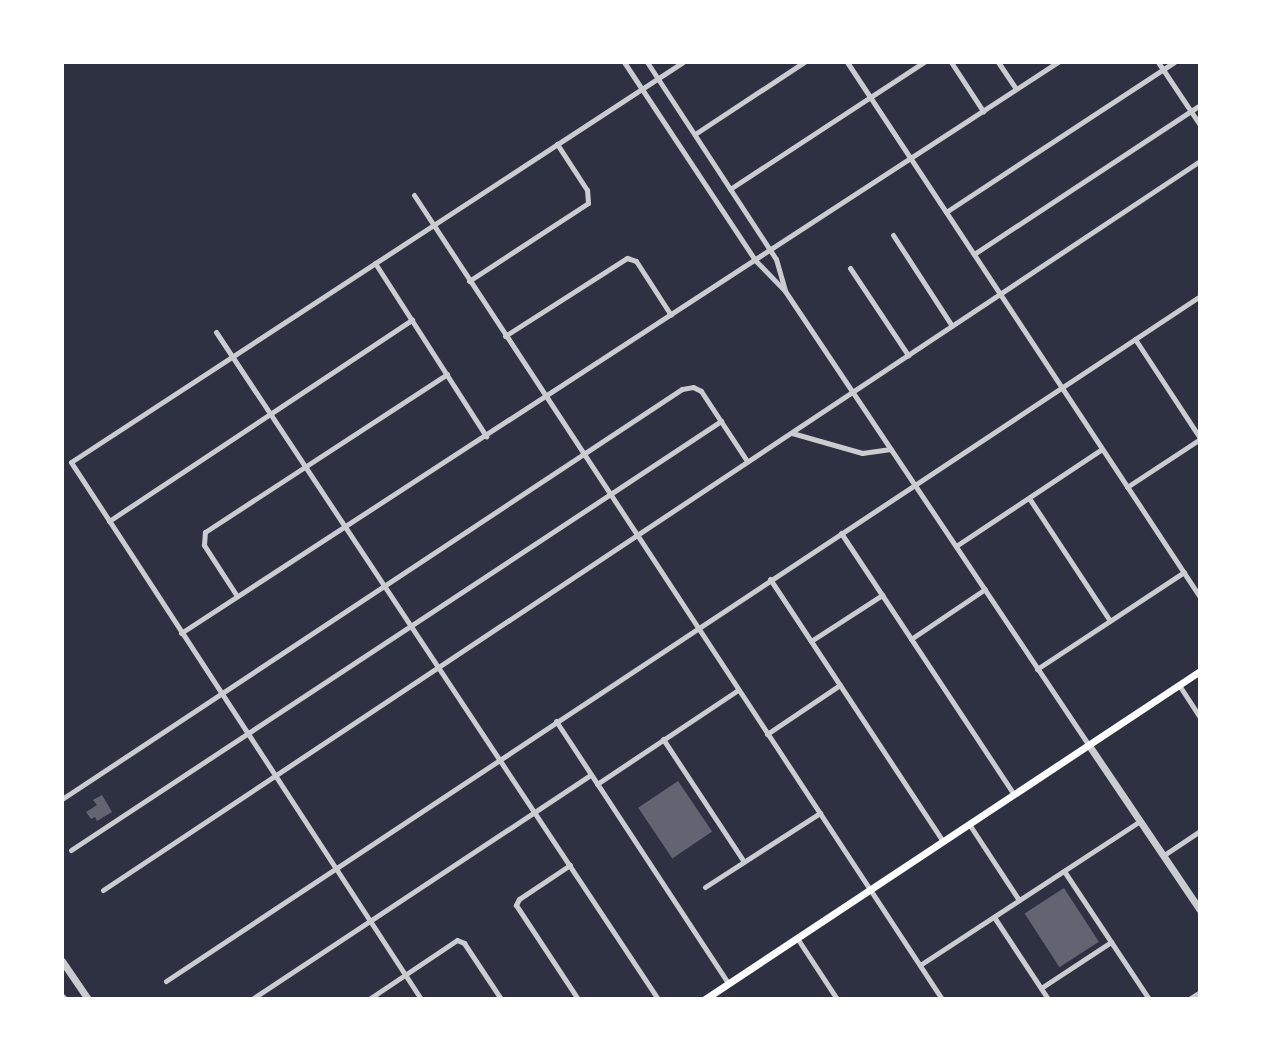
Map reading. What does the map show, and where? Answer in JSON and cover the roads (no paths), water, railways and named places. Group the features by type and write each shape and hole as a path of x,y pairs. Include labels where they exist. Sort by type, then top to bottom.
{"main road":[{"path":"705,999 1200,671"}],"street":[{"path":"624,62 755,260 785,291 853,391 1200,910"},
{"path":"647,62 771,250 780,268 785,291"},
{"path":"421,999 71,462 683,62"},
{"path":"695,134 804,62"},
{"path":"847,62 1200,597"},
{"path":"730,189 924,62"},
{"path":"951,62 983,111"},
{"path":"998,62 1016,89"},
{"path":"181,633 1058,62"},
{"path":"1158,62 1200,125"},
{"path":"946,212 1174,62"},
{"path":"974,254 1200,105"},
{"path":"469,281 583,207 589,200 587,190 557,144"},
{"path":"103,890 1200,161"},
{"path":"414,195 942,999"},
{"path":"893,235 952,326"},
{"path":"505,336 622,260 630,258 636,261 671,315"},
{"path":"375,263 486,436"},
{"path":"850,268 908,355"},
{"path":"166,981 1200,296"},
{"path":"109,521 412,320"},
{"path":"216,332 658,999"},
{"path":"1127,487 1200,438 1135,339"},
{"path":"237,596 204,545 204,534 447,374"},
{"path":"62,799 682,389 693,387 701,391 747,461"},
{"path":"71,850 721,421"},
{"path":"791,433 862,453 892,449"},
{"path":"956,546 1102,449"},
{"path":"1029,498 1110,621"},
{"path":"841,533 1014,794"},
{"path":"1037,669 1184,572"},
{"path":"770,579 943,841"},
{"path":"911,639 985,589"},
{"path":"811,641 882,595"},
{"path":"767,734 840,685"},
{"path":"1179,685 1200,717"},
{"path":"597,784 738,690"},
{"path":"556,721 728,983"},
{"path":"663,739 744,862"},
{"path":"252,999 591,775"},
{"path":"705,887 820,813"},
{"path":"920,965 1141,820"},
{"path":"969,824 1019,900"},
{"path":"1164,855 1200,831"},
{"path":"570,865 516,903 578,999"},
{"path":"1064,871 1149,999"},
{"path":"994,917 1048,999"},
{"path":"797,938 837,999"},
{"path":"369,999 460,940 501,999"},
{"path":"1041,988 1111,942"},
{"path":"62,961 88,999"},
{"path":"1189,999 1200,992"}]}
